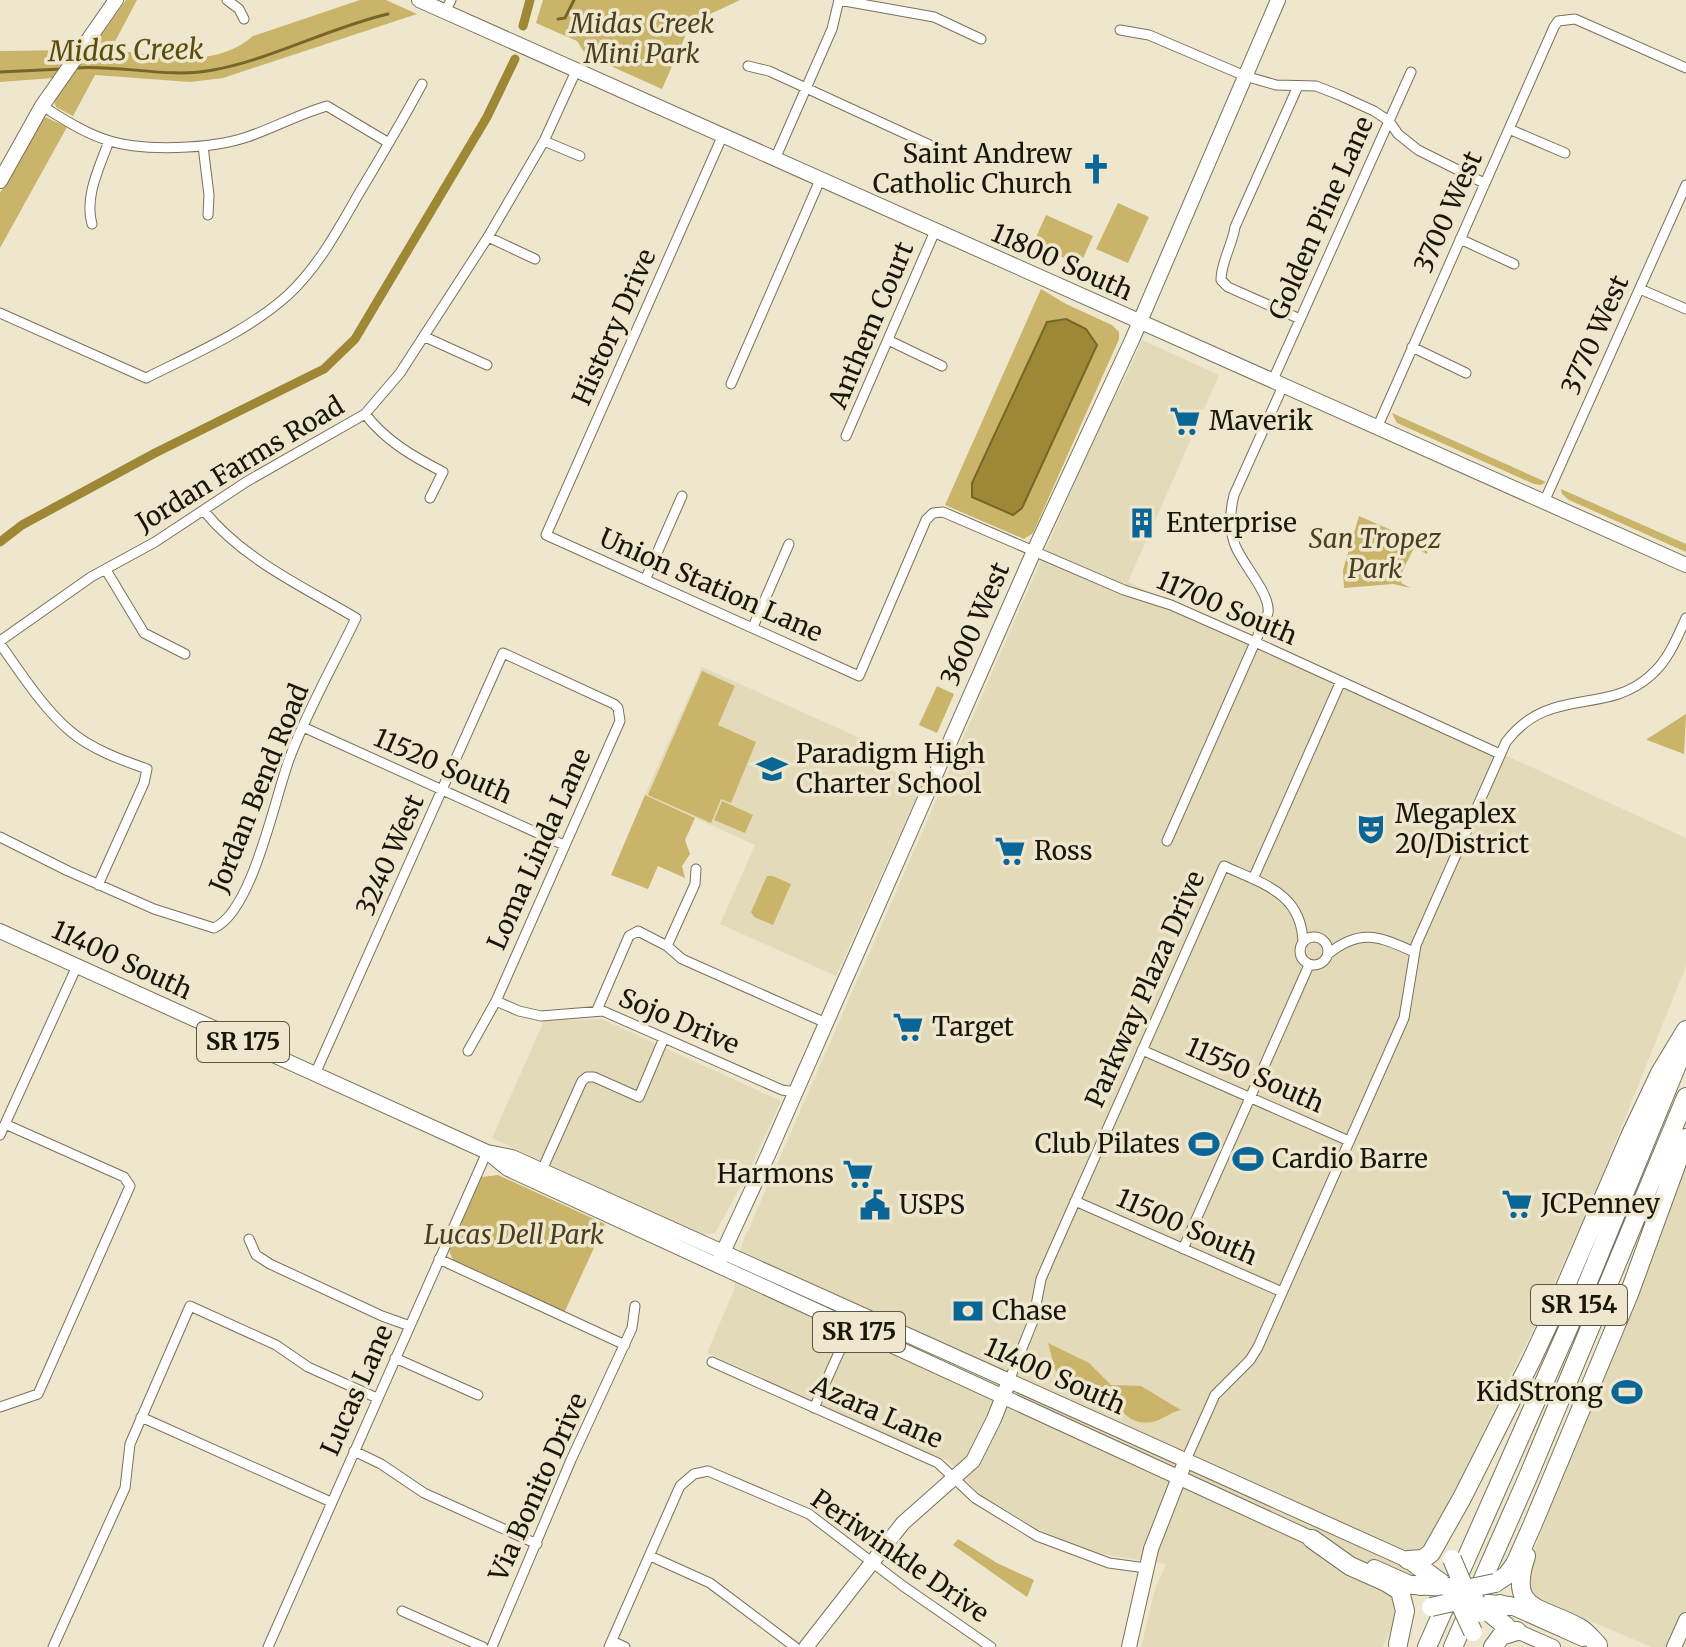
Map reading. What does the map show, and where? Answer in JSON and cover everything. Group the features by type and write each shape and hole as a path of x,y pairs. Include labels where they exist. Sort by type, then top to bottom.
{"highway":[{"path":"1411,1561 1423,1559 1431,1553 1462,1498 1560,1299 1660,1073 1686,1030"},
{"name":"SR 154","path":"1427,1647 1578,1306 1686,1043"},
{"name":"SR 154","path":"1453,1647 1534,1463 1686,1097"},
{"path":"1397,1646 1415,1618 1465,1598 1507,1575 1515,1564 1617,1323 1686,1138"},
{"path":"1462,1498 1451,1535 1465,1598"},
{"path":"1532,1526 1520,1577 1523,1596 1537,1608 1583,1629 1600,1646"},
{"path":"1312,1539 1350,1566 1400,1591 1405,1611 1397,1646"},
{"path":"1411,1561 1511,1628 1493,1647"},
{"path":"1413,1585 1465,1598"}],"main road":[{"path":"0,181 42,106 116,0"},
{"name":"11800 South","path":"419,0 448,6 576,71 722,137 1686,565"},
{"name":"3600 West","path":"716,1267 1034,551 1139,323 1278,0"},
{"name":"11400 South","path":"0,931 487,1152 512,1157 542,1170 1185,1462 1411,1561"},
{"name":"11400 South","path":"487,1152 508,1169 716,1267 1413,1585"},
{"path":"759,1287 796,1296 846,1318 856,1312"},
{"path":"850,1328 856,1323 909,1344 923,1342"},
{"path":"806,1647 903,1523 965,1470 977,1455 1009,1381"},
{"path":"1129,1647 1157,1530 1185,1462"},
{"path":"1465,1598 1600,1646"},
{"path":"1674,1647 1686,1620"},
{"path":"1511,1628 1553,1647"}],"street":[{"path":"227,0 239,9 244,19"},
{"path":"775,159 832,29 839,0 934,17 981,39"},
{"name":"3700 West","path":"1377,428 1554,27 1564,19 1575,19 1686,68"},
{"path":"1120,30 1149,35 1245,76 1276,85 1316,86 1328,91 1374,111 1389,121 1398,134 1418,150 1484,183"},
{"path":"748,66 769,71 943,151"},
{"name":"Jordan Farms Road","path":"0,642 91,577 365,414 400,373 488,237 544,141 576,71"},
{"name":"Golden Pine Lane","path":"1255,642 1269,607 1236,547 1232,534 1234,495 1300,319 1411,72"},
{"path":"0,313 146,378 238,330 289,294 329,245 422,84"},
{"path":"1298,86 1235,227 1233,242 1221,270 1221,280 1228,287 1300,319"},
{"path":"42,106 109,141 203,146 247,137 327,106 389,143"},
{"path":"1509,129 1565,153"},
{"name":"History Drive","path":"546,535 722,137"},
{"path":"92,224 88,213 89,201 109,141"},
{"path":"544,141 580,156"},
{"path":"203,146 209,195 208,215"},
{"path":"731,384 820,180"},
{"name":"3770 West","path":"1544,502 1686,185"},
{"name":"Anthem Court","path":"846,436 935,231"},
{"path":"488,237 535,259"},
{"path":"1460,239 1514,264"},
{"path":"1640,289 1686,309"},
{"path":"425,337 487,365"},
{"path":"888,340 942,366"},
{"path":"1412,347 1466,373"},
{"path":"365,414 379,432 407,453 443,472 430,498"},
{"path":"646,578 682,496"},
{"name":"Jordan Bend Road","path":"98,885 154,909 214,928 223,925 236,908 261,851 289,758 356,618 265,567 222,533 204,511"},
{"name":"11700 South","path":"859,676 926,520 933,513 943,512 1255,642 1500,754"},
{"name":"Union Station Lane","path":"546,535 859,676"},
{"path":"753,627 789,544"},
{"path":"106,570 144,633 185,654"},
{"path":"1185,1462 1215,1395 1254,1355 1404,1018 1414,952 1500,754 1514,731 1534,715 1552,707 1617,694 1650,676 1668,654 1686,618"},
{"path":"0,642 46,706 70,731 97,748 147,769 144,783 98,885 0,837"},
{"path":"1167,841 1255,642"},
{"name":"3240 West","path":"315,1074 503,653 614,704 620,714"},
{"path":"1253,879 1341,681"},
{"name":"Loma Linda Lane","path":"468,1051 496,1001 617,728 620,714"},
{"name":"11520 South","path":"303,727 564,845"},
{"name":"Parkway Plaza Drive","path":"1009,1381 1033,1321 1041,1279 1224,866 1284,897 1301,921 1320,939"},
{"path":"667,946 695,884 696,869"},
{"path":"1301,921 1301,955 1309,965"},
{"path":"597,1010 631,934 642,932 682,959 826,1023"},
{"path":"1309,965 1321,964 1344,942 1362,936 1381,938 1414,952"},
{"path":"1303,943 1309,938 1344,942"},
{"path":"1320,939 1327,946 1328,954"},
{"path":"1183,1249 1309,965"},
{"path":"0,1135 77,966"},
{"name":"Sojo Drive","path":"496,1001 541,1016 597,1010 608,1013 782,1090 796,1092"},
{"path":"542,1170 582,1081 594,1077 639,1097 664,1038"},
{"name":"11550 South","path":"1142,1050 1349,1141"},
{"path":"0,1407 38,1394 130,1186 124,1177 5,1124"},
{"name":"Lucas Lane","path":"268,1647 487,1152"},
{"name":"11500 South","path":"1075,1201 1282,1292"},
{"path":"249,1239 256,1255 270,1264 410,1326"},
{"path":"439,1259 625,1345"},
{"path":"53,1647 125,1488 128,1448 190,1306 276,1345 308,1367 377,1398"},
{"name":"Via Bonito Drive","path":"492,1647 571,1460 633,1326 635,1306"},
{"path":"814,1408 850,1328"},
{"path":"395,1358 478,1395"},
{"name":"Azara Lane","path":"712,1362 932,1459 975,1498 1037,1536 1109,1563 1146,1568"},
{"path":"141,1417 331,1502"},
{"path":"354,1451 381,1464 424,1493 537,1544"},
{"name":"Periwinkle Drive","path":"650,1556 680,1486 694,1474 715,1472 804,1511 991,1647"},
{"path":"625,1647 610,1644 650,1556 710,1583 795,1647"},
{"path":"402,1611 483,1647"}],"shaded area":[{"path":"1066,319 1086,329 1097,345 1022,508 1013,515 972,497 972,483 1047,322"},
{"path":"1142,340 1219,375 1128,582 1686,838 1686,966 1598,1185 1538,1320 1428,1545 1383,1647 1141,1647 1155,1589 1166,1564 1100,1554 1059,1540 1016,1519 983,1498 948,1460 707,1353 734,1290 742,1244 1105,414"},
{"name":"Paradigm High Charter School","path":"702,667 860,738 853,753 922,784 836,976 720,924 755,845 645,795"},
{"path":"602,1019 781,1101 750,1169 715,1233 701,1235 492,1138 544,1021"},
{"path":"1686,1161 1686,1647 1652,1647 1528,1595 1522,1581"}],"green space":[{"path":"126,0 137,0 111,49 185,58 221,53 238,47 253,36 360,0 386,0 417,14 223,78 190,82 95,75 73,116 56,107 54,101"},
{"name":"Midas Creek Mini Park","path":"543,0 740,0 691,23 662,89 586,55 577,41 536,23"},
{"path":"0,51 74,52 54,78 0,82"},
{"path":"45,117 67,127 0,248 0,193 39,121"},
{"path":"1118,203 1149,217 1128,263 1096,249"},
{"path":"1046,215 1093,236 1080,265 1033,244"},
{"path":"1041,289 1112,325 1119,332 1119,339 1033,533 1024,539 945,505"},
{"path":"1392,413 1546,482 1534,484 1397,423"},
{"path":"1561,489 1686,544 1686,552 1569,500"},
{"name":"San Tropez Park","path":"1359,516 1430,547 1427,554 1414,548 1399,578 1401,583 1411,588 1393,584 1344,588 1343,570"},
{"path":"702,671 735,686 718,725 756,742 731,803 721,799 711,823 648,795"},
{"path":"937,686 954,694 937,733 919,725"},
{"path":"1686,714 1684,754 1647,740 1647,739"},
{"path":"645,795 695,818 685,840 690,854 682,866 685,878 658,866 648,889 611,875"},
{"path":"722,801 753,815 745,833 714,820"},
{"path":"767,876 791,884 773,925 754,917 751,912"},
{"name":"Lucas Dell Park","path":"498,1175 605,1224 564,1313 453,1260 449,1250 482,1177"},
{"path":"1048,1343 1089,1363 1111,1385 1141,1386 1181,1410 1156,1421 1139,1422 1127,1416 1108,1394 1083,1396 1065,1388 1057,1376"},
{"path":"958,1539 997,1563 1034,1580 1027,1597 953,1545"}],"waterway":[{"name":"Midas Creek","path":"523,26 530,0"},
{"name":"Midas Creek","path":"558,19 565,18 574,0"},
{"name":"Midas Creek","path":"73,68 178,73 213,70 257,59 388,14"},
{"path":"0,542 22,525 155,453 324,369 355,339 487,117 515,59"},
{"name":"Midas Creek","path":"0,72 62,69"}],"place":[{"name":"Saint Andrew Catholic Church","path":"1096,169"},
{"name":"Maverik","path":"1185,421"},
{"name":"Enterprise","path":"1142,523"},
{"name":"Paradigm High Charter School","path":"772,769"},
{"name":"Megaplex 20/District","path":"1371,829"},
{"name":"Ross","path":"1010,851"},
{"name":"Target","path":"908,1027"},
{"name":"Club Pilates","path":"1204,1144"},
{"name":"Cardio Barre","path":"1248,1159"},
{"name":"Harmons","path":"858,1174"},
{"name":"JCPenney","path":"1517,1204"},
{"name":"USPS","path":"875,1205"},
{"name":"Chase","path":"968,1311"},
{"name":"KidStrong","path":"1627,1392"}]}
